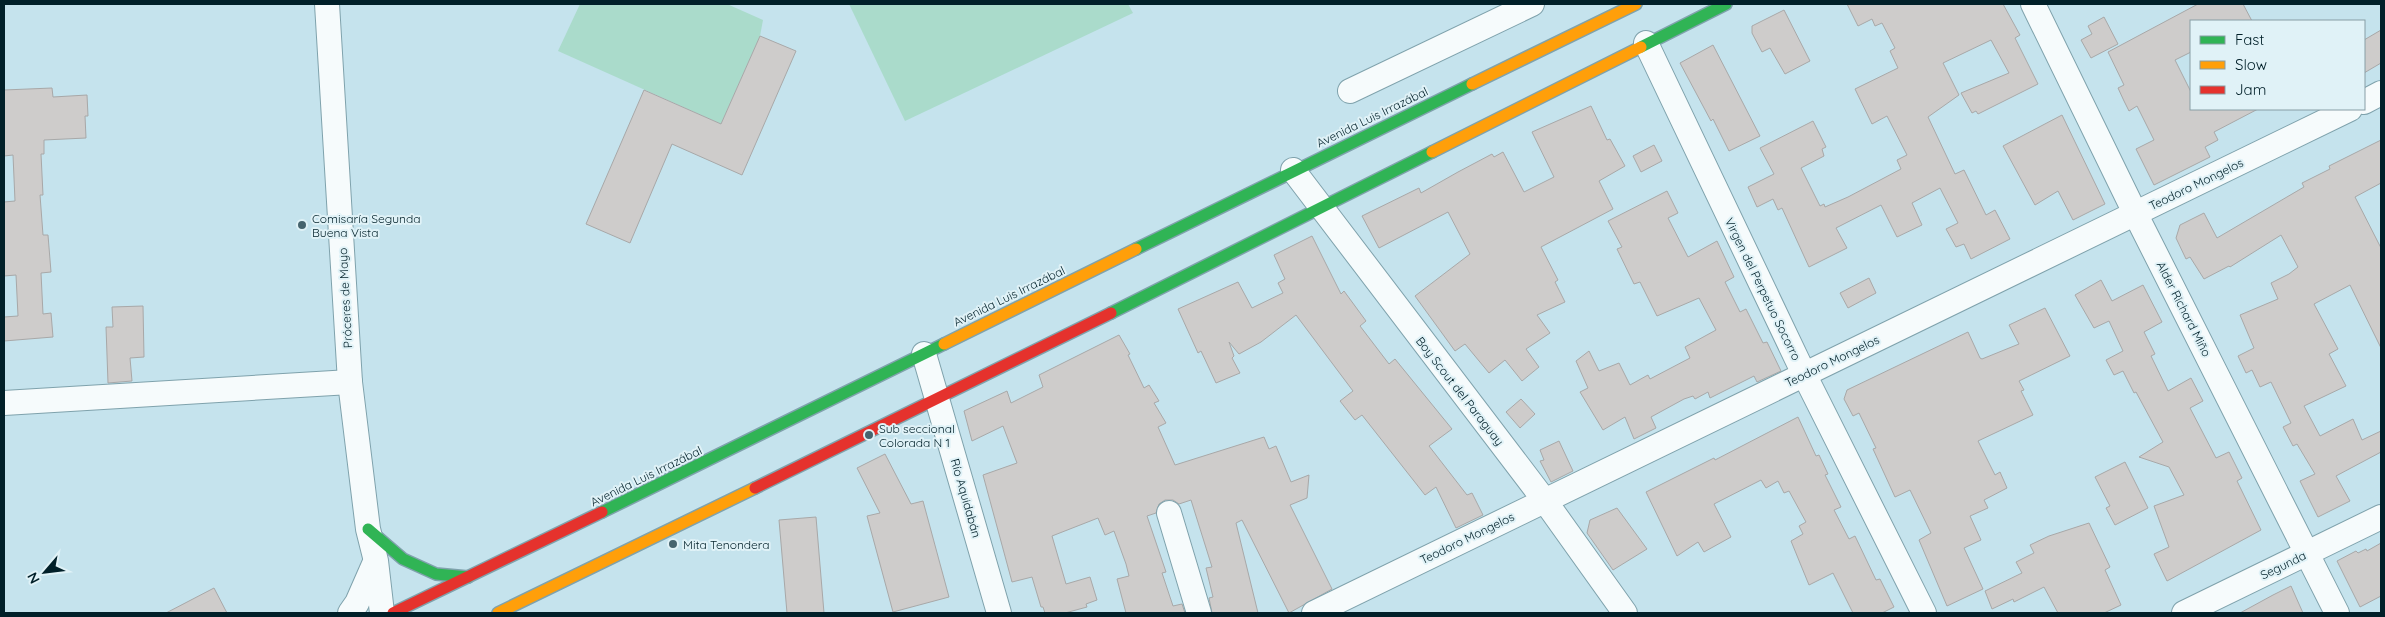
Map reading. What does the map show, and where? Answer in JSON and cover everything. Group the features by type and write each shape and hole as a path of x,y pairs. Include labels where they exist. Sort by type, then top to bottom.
{"main road":[{"name":"Avenida Luis Irrazábal","path":"393,613 924,354 1293,170 1636,4"},
{"path":"498,613 937,400 1726,4"},
{"path":"368,529 403,559 436,574 468,578"}],"street":[{"name":"Próceres de Mayo","path":"326,4 350,382 368,529 376,561 382,613"},
{"path":"1350,91 1532,4"},
{"name":"Alder Richard Miño","path":"2033,4 2135,213 2337,613"},
{"name":"Virgen del Perpetuo Socorro","path":"1646,43 1804,374 1924,613"},
{"path":"2365,101 2381,93"},
{"name":"Teodoro Mongelos","path":"1314,613 2348,110"},
{"name":"Boy Scout del Paraguay","path":"1293,170 1544,501 1625,613"},
{"name":"Río Aquidabán","path":"924,354 999,613"},
{"path":"4,403 350,382"},
{"path":"1169,513 1199,613"},
{"name":"Segunda","path":"2184,613 2381,517"},
{"path":"350,613 357,603 376,561"}],"green space":[{"path":"580,4 727,4 763,20 760,36 721,124 558,51"},
{"path":"849,4 1128,4 1133,13 905,121"}],"building":[{"path":"1847,4 2003,4 2020,35 2015,38 2038,84 1978,114 1976,111 1972,113 1961,93 2009,73 1991,40 1943,63 1959,95 1928,117 1955,174 1964,170 1986,215 1995,210 2010,239 1971,259 1964,244 1956,247 1946,229 1958,223 1940,188 1912,203 1922,225 1897,237 1881,205 1836,228 1847,248 1809,267 1782,208 1778,210 1773,199 1757,207 1748,187 1774,174 1760,148 1813,121 1826,147 1822,149 1824,156 1801,168 1820,206 1824,204 1825,207 1848,197 1901,169 1897,160 1907,155 1887,116 1872,124 1855,89 1898,68 1890,51 1895,48 1882,23 1875,26 1872,19 1858,26"},
{"path":"2198,4 2243,4 2251,20 2190,20 2190,52 2175,60 2190,90 2190,110 2256,110 2214,132 2218,140 2205,147 2210,157 2154,185 2136,149 2154,140 2137,106 2129,111 2118,88 2124,85 2108,52"},
{"path":"1784,10 1810,61 1785,74 1770,48 1762,52 1752,33 1752,26"},
{"path":"2104,17 2118,44 2091,58 2081,40 2092,34 2088,26"},
{"path":"2381,30 2381,63 2365,72 2365,39"},
{"path":"760,36 796,51 742,175 672,144 630,243 586,224 644,90 721,124"},
{"path":"1713,45 1760,136 1729,151 1713,119 1711,121 1680,63"},
{"path":"52,88 53,97 87,95 88,116 85,116 86,138 44,140 44,154 41,154 43,195 40,195 43,235 48,235 51,272 41,273 43,314 51,313 53,337 4,341 4,317 18,316 16,275 4,276 4,202 15,201 13,155 4,156 4,90"},
{"path":"1591,106 1607,140 1610,139 1625,166 1599,181 1613,209 1541,247 1558,280 1555,282 1565,302 1537,315 1550,333 1526,349 1539,367 1522,381 1505,360 1489,373 1465,344 1455,351 1415,296 1470,254 1448,212 1379,248 1362,216 1419,188 1421,193 1492,154 1494,157 1503,152 1524,192 1554,177 1532,132"},
{"path":"2062,115 2105,204 2073,220 2058,191 2035,205 2003,146"},
{"path":"2381,140 2381,183 2355,197 2381,248 2381,348 2350,285 2314,304 2338,349 2329,354 2346,386 2304,406 2320,436 2353,419 2362,440 2381,431 2381,452 2336,476 2350,501 2318,517 2300,481 2315,474 2297,444 2293,446 2283,427 2291,423 2271,382 2260,387 2252,370 2246,373 2238,356 2254,348 2240,315 2278,299 2271,283 2298,267 2281,235 2230,267 2204,279 2190,257 2186,259 2176,238 2180,225 2204,213 2217,238 2304,187 2302,183 2330,169 2329,166"},
{"path":"1654,145 1662,161 1641,172 1633,156"},
{"path":"1667,191 1678,213 1668,218 1688,257 1717,241 1734,277 1725,282 1740,312 1746,309 1763,343 1767,342 1781,371 1757,382 1754,376 1710,398 1708,392 1695,399 1693,396 1684,399 1651,417 1656,428 1634,439 1625,417 1603,430 1580,392 1588,388 1576,361 1589,351 1599,371 1619,363 1630,385 1648,375 1650,379 1690,358 1685,347 1716,330 1699,298 1657,316 1640,282 1634,284 1617,249 1622,247 1608,221"},
{"path":"1312,236 1341,294 1344,291 1366,321 1360,326 1389,364 1395,359 1452,429 1429,446 1467,495 1472,493 1483,515 1456,528 1436,487 1425,495 1362,415 1355,420 1340,401 1353,391 1296,315 1261,342 1239,354 1229,342 1234,356 1232,358 1240,373 1216,383 1201,351 1198,353 1178,309 1238,282 1252,308 1283,293 1278,283 1285,279 1274,255"},
{"path":"1869,278 1876,293 1848,308 1840,293"},
{"path":"2101,280 2112,301 2143,285 2162,322 2144,332 2155,354 2151,356 2168,391 2191,378 2203,401 2190,408 2216,458 2229,452 2242,478 2237,481 2261,530 2167,581 2154,554 2169,547 2154,506 2184,495 2169,467 2139,457 2163,442 2123,371 2114,375 2106,360 2123,351 2109,321 2094,328 2075,295"},
{"path":"143,306 144,357 130,358 132,381 108,383 106,327 113,327 112,307"},
{"path":"2045,308 2070,356 2019,381 2024,390 2021,391 2033,415 1978,441 1995,475 2000,472 2007,488 1984,500 1988,508 1970,516 1981,540 1964,548 1983,589 1947,606 1919,540 1931,533 1910,490 1895,497 1873,449 1876,448 1859,413 1853,416 1844,399 1847,390 1968,332 1982,359 2019,344 2009,325"},
{"path":"1119,335 1130,354 1128,355 1144,388 1149,385 1159,401 1154,403 1166,423 1158,427 1175,465 1264,437 1269,449 1276,446 1291,482 1309,475 1307,498 1290,505 1332,589 1289,613 1242,520 1236,523 1258,613 1212,613 1209,598 1213,597 1206,568 1212,567 1191,500 1179,504 1173,500 1165,500 1159,504 1156,513 1147,516 1166,572 1162,573 1173,606 1182,604 1185,613 1126,613 1117,579 1129,576 1126,564 1114,531 1105,535 1098,518 1052,536 1066,584 1090,577 1097,600 1086,604 1087,607 1065,613 1045,613 1043,607 1041,607 1032,577 1012,582 983,475 1017,463 1003,426 972,441 964,411 1007,391 1011,403 1043,387 1039,375"},
{"path":"1521,399 1535,414 1520,428 1506,412"},
{"path":"1798,417 1816,456 1819,455 1828,474 1825,475 1841,507 1834,510 1849,539 1855,536 1876,580 1880,579 1894,607 1882,613 1853,613 1833,573 1809,585 1791,541 1803,534 1799,526 1806,522 1789,491 1784,493 1778,481 1766,488 1761,480 1714,504 1731,537 1704,552 1698,542 1677,556 1646,492 1714,458 1715,460"},
{"path":"1559,441 1573,471 1551,482 1540,461 1544,460 1540,450"},
{"path":"885,454 911,504 923,501 949,597 893,612 867,516 880,513 857,468"},
{"path":"2125,462 2148,508 2115,525 2106,508 2110,506 2095,477"},
{"path":"1617,508 1647,549 1613,570 1587,533 1590,520"},
{"path":"816,517 824,613 787,613 779,520"},
{"path":"2089,523 2110,567 2105,570 2121,605 2104,613 2058,613 2044,587 2014,602 2013,599 1992,609 1985,591 2022,573 2016,562 2034,553 2030,545 2049,536"},
{"path":"2381,543 2381,596 2360,607 2337,561 2356,551 2358,553 2366,549 2367,551"},
{"path":"2291,586 2303,613 2240,613 2273,595"},
{"path":"214,588 227,613 166,613"}],"traffic: fast":[{"path":"1641,47 1726,4"},
{"path":"1136,249 1472,84"},
{"path":"1111,313 1432,152"},
{"path":"602,512 944,344"},
{"path":"368,529 403,559 436,574 468,577"}],"traffic: slow":[{"path":"1472,84 1636,4"},
{"path":"1432,152 1641,47"},
{"path":"944,344 1136,249"},
{"path":"498,613 755,488"}],"traffic: jam":[{"path":"755,488 1111,313"},
{"path":"393,613 602,512"}],"place":[{"name":"Comisaría Segunda Buena Vista","path":"302,225"},
{"name":"Sub seccional Colorada N 1","path":"869,435"},
{"name":"Mita Tenondera","path":"673,544"}]}
